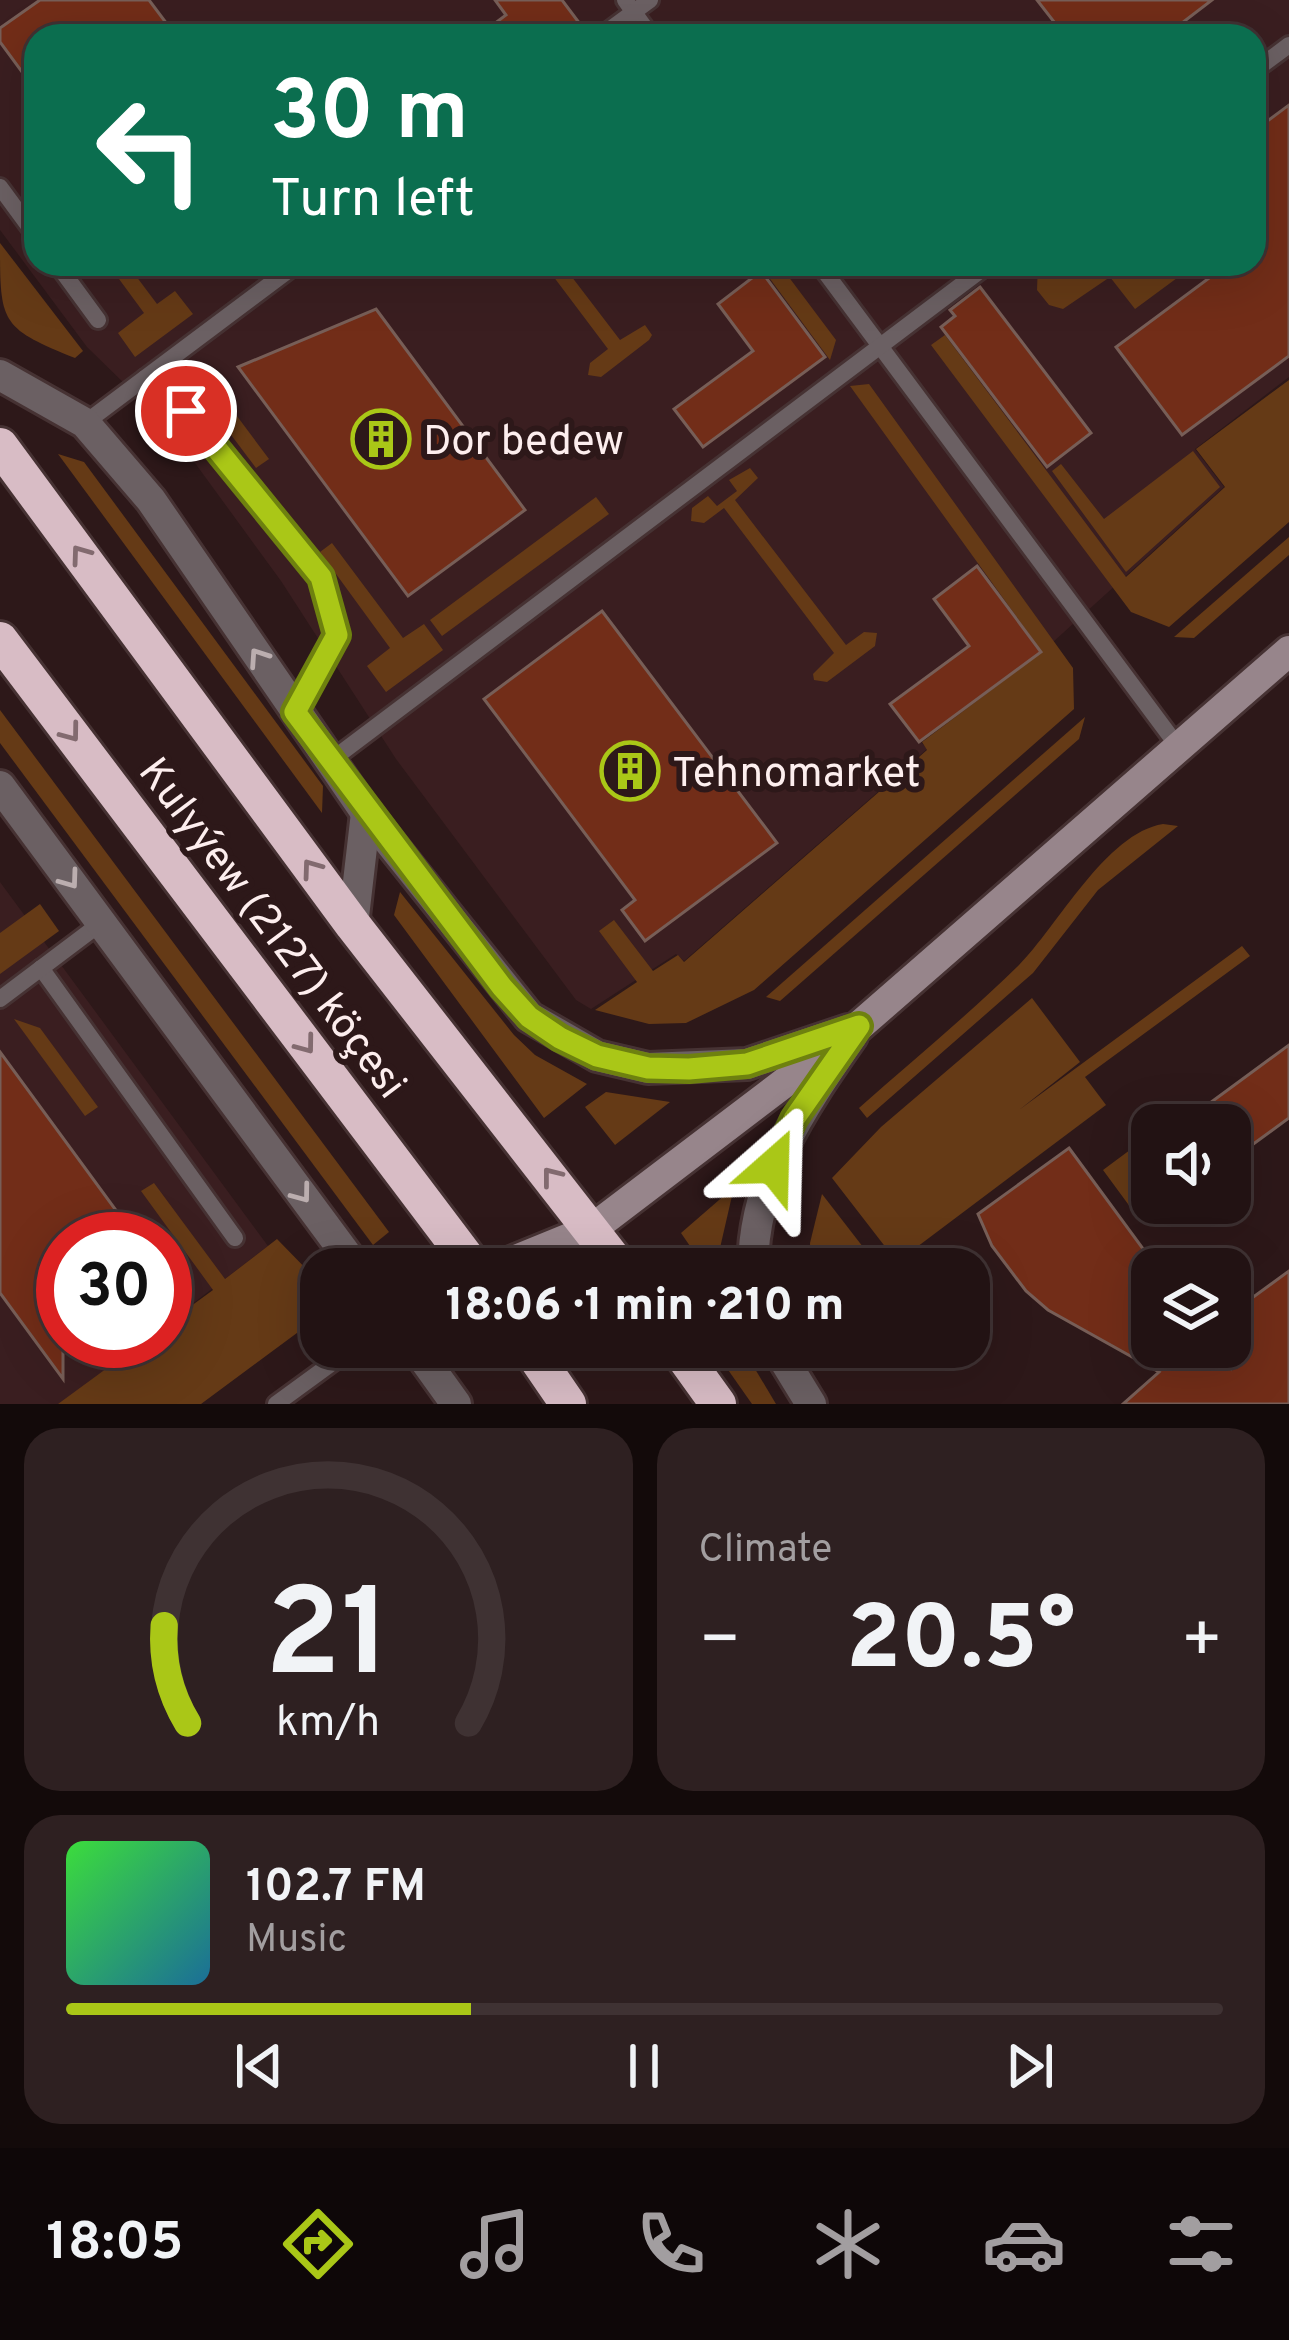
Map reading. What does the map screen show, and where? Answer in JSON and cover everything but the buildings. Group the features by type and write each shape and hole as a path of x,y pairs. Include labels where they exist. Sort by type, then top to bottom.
{"highway":[{"name":"Kulyýew (2127) köçesi","path":"0,446 353,925 606,1248"},
{"name":"Kulyýew (2127) köçesi","path":"0,640 460,1248"},
{"path":"543,1368 568,1404"},
{"path":"692,1368 718,1404"}],"street":[{"path":"0,375 85,423 151,500 366,813 529,1017 597,1056 648,1068 747,1064 859,1026"},
{"path":"545,1248 592,1229 859,1026 1289,650"},
{"path":"0,786 341,1248"},
{"path":"353,925 366,813"},
{"path":"756,1248 760,1210 794,1119 859,1026"},
{"path":"430,1368 456,1404"},
{"path":"789,1368 811,1404"}],"lane":[{"path":"629,6 650,0"},
{"path":"0,187 24,220"},
{"path":"66,276 98,320"},
{"path":"85,423 281,276"},
{"path":"828,276 1179,748"},
{"path":"329,762 973,276"},
{"path":"145,378 186,411 321,577 337,635 295,712"},
{"path":"0,999 101,923"},
{"path":"41,968 235,1238"},
{"path":"276,1404 325,1368"}],"shaded area":[{"path":"0,0 1289,0 1289,377 1195,449 1224,487 1042,652 921,742 927,749 684,961 676,954 591,1009 576,1000 396,759 281,581 168,426 87,347 34,276 1266,276 1266,24 24,24 24,262 0,230"},
{"path":"0,243 83,351 75,358 18,330 9,319 1,290"},
{"path":"117,276 136,276 157,304 175,291 193,314 135,357 118,333 144,313"},
{"path":"553,276 571,276 620,340 645,325 652,335 601,377 588,375 590,363 608,349"},
{"path":"768,276 788,276 836,340 830,360"},
{"path":"1038,276 1180,276 1135,309 1110,277 1063,309 1049,305 1037,290"},
{"path":"945,335 1126,577 1225,487 1196,449 1289,380 1289,522 1169,627 1131,612 931,345"},
{"path":"201,368 269,459 256,468 201,395"},
{"path":"869,384 1073,668 1074,709 754,990 686,1023 649,1024 595,1010 637,982 599,931 614,920 653,971 678,955 684,962 927,750 922,742 1042,652 850,386"},
{"path":"1193,451 1220,487 1126,572 1052,471 1061,464 1104,519"},
{"path":"58,454 84,462 323,786 322,813"},
{"path":"750,468 758,478 735,500 846,645 864,632 877,633 875,646 827,682 814,680 813,674 834,653 724,508 704,523 691,521 692,508 708,496 717,506 737,491 729,480"},
{"path":"596,497 609,514 442,636 430,620"},
{"path":"1289,537 1289,555 1194,638 1174,637"},
{"path":"332,543 403,638 424,624 443,650 386,692 367,666 390,648 320,552"},
{"path":"0,710 389,1232 373,1245 0,743"},
{"path":"1085,717 1079,739 780,1001 766,997"},
{"path":"1163,824 1178,826 1098,890 1033,973 867,1118 859,1108 1019,965 1102,863 1142,831"},
{"path":"0,882 268,1246 192,1304 192,1212 36,1212 36,1368 153,1368 105,1404 0,1404"},
{"path":"400,892 514,1035 535,1055 587,1084 544,1118 394,915"},
{"path":"40,904 59,931 0,974 0,933"},
{"path":"1242,946 1250,956 1085,1077 1106,1105 916,1248 886,1248 832,1178 881,1127 1032,998 1080,1062 1019,1110"},
{"path":"14,1019 40,1028 98,1107 85,1116"},
{"path":"606,1092 670,1102 615,1145 585,1107"},
{"path":"1131,1149 1131,1208 1103,1170"},
{"path":"154,1183 175,1212 156,1212 141,1191"},
{"path":"734,1187 720,1248 691,1248 681,1233"},
{"path":"822,1194 864,1248 810,1248"},
{"path":"192,1234 225,1279 277,1239 300,1263 300,1331 201,1404 58,1404 107,1368 192,1368 192,1305 213,1290 192,1261"},
{"path":"192,1306 207,1328 192,1339"},
{"path":"727,1368 755,1368 776,1404 752,1404"}],"place":[{"name":"Dor bedew","path":"381,439"},
{"name":"Tehnomarket","path":"630,771"}],"route":[{"path":"186,411 321,577 337,635 295,712 366,813 529,1017 597,1056 648,1068 747,1064 859,1026 794,1119 773,1166"}]}
